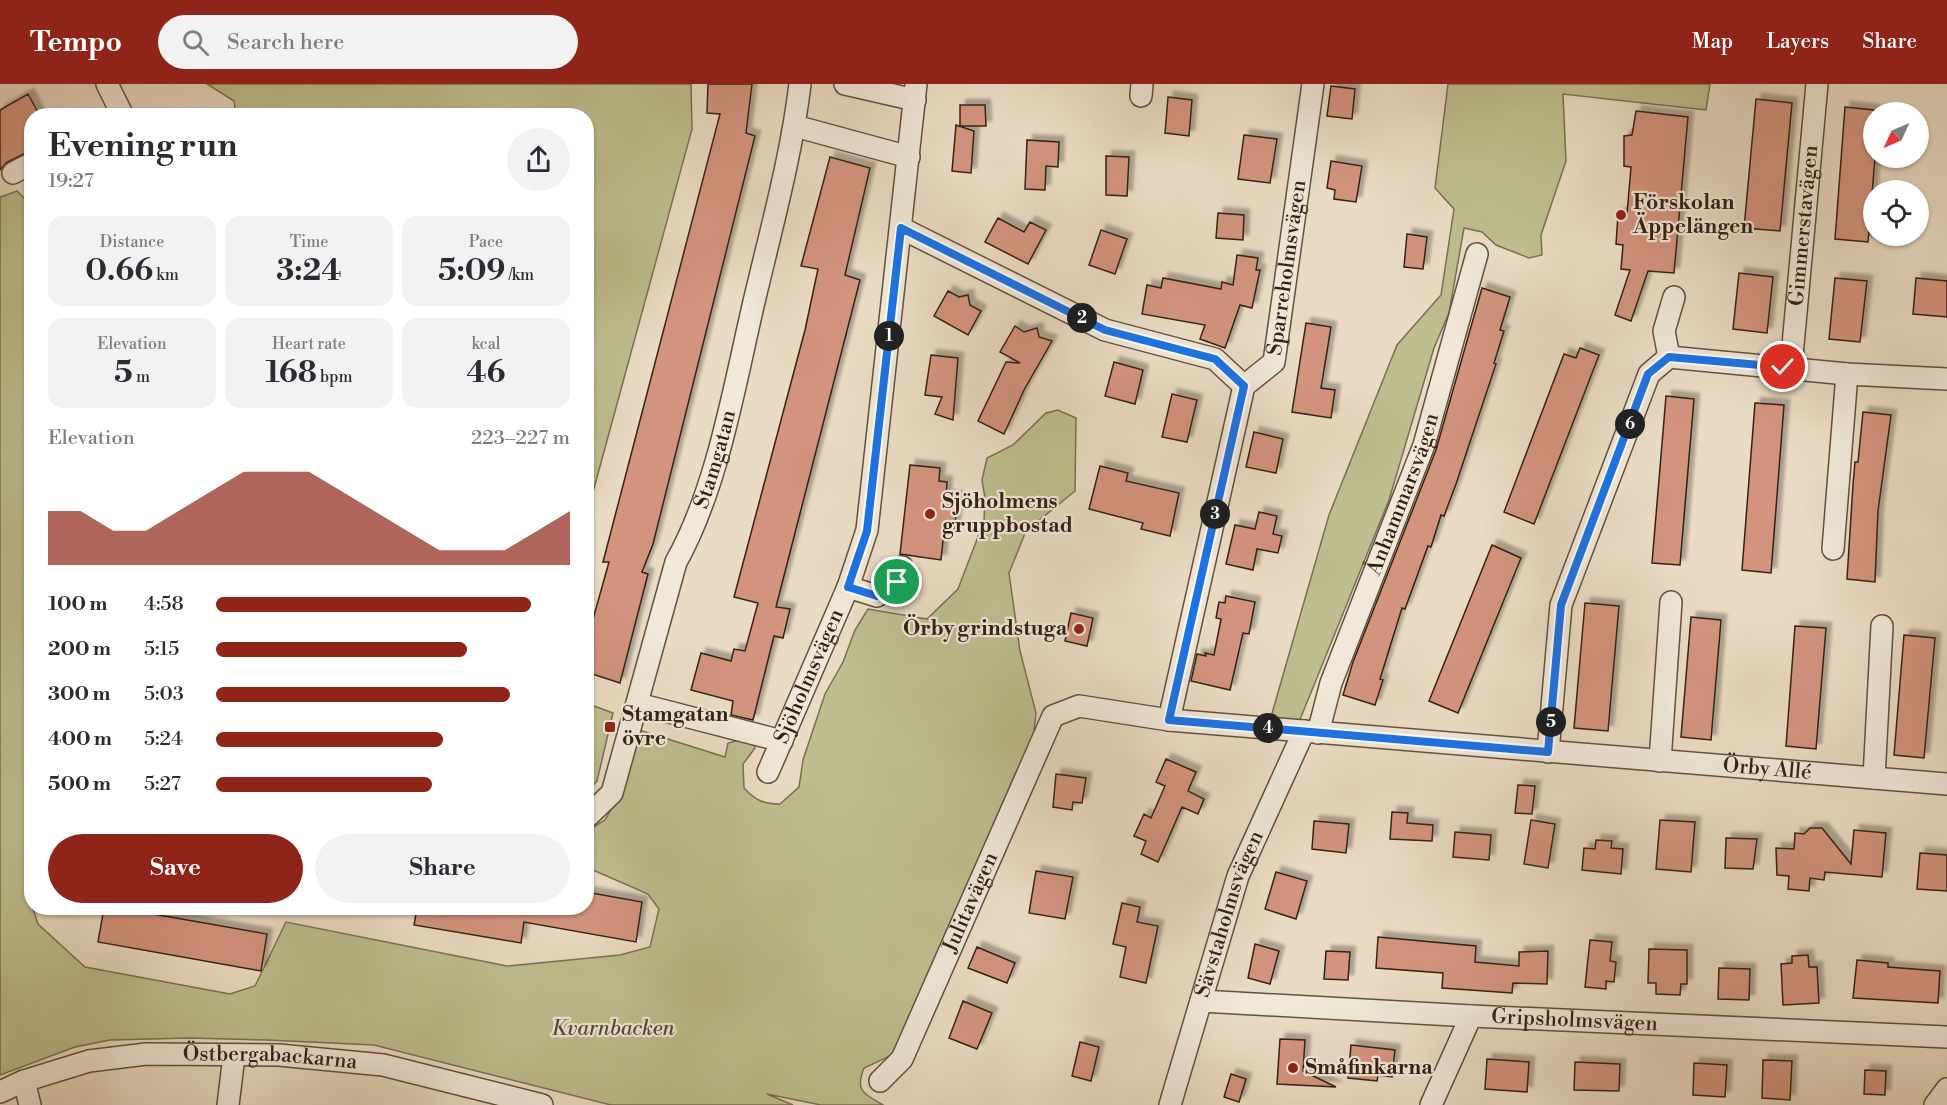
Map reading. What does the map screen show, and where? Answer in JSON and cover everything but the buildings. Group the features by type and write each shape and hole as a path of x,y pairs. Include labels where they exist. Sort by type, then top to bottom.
{"street":[{"path":"107,84 117,108"},
{"name":"Stamgatan","path":"594,810 612,793 676,562 692,533 726,423 795,126 800,84"},
{"path":"845,84 916,92"},
{"name":"Sparreholmsvägen","path":"1244,386 1274,363 1314,84"},
{"name":"Gimmerstavägen","path":"1791,368 1817,84"},
{"name":"Sjöholmsvägen","path":"768,772 848,587 867,531 916,92"},
{"path":"795,126 909,157"},
{"path":"13,173 24,167"},
{"path":"901,228 1105,330 1215,359 1244,386 1169,720"},
{"name":"Ånhammarsvägen","path":"1311,732 1425,445 1477,254"},
{"path":"1669,357 1664,331 1674,297"},
{"path":"1548,752 1561,605 1648,374 1669,357 1847,374 1947,379"},
{"path":"1833,549 1847,374"},
{"path":"848,587 877,596 897,582 902,567"},
{"path":"1660,761 1671,602"},
{"path":"1874,778 1882,626"},
{"path":"638,704 782,741"},
{"name":"Örby Allé","path":"1053,716 1079,706 1169,720 1947,784"},
{"name":"Julitavägen","path":"880,1081 902,1059 1053,716"},
{"name":"Sävstaholmsvägen","path":"1170,1105 1238,876 1311,732"},
{"name":"Gripsholmsvägen","path":"1201,1001 1471,1016 1947,1037"},
{"path":"1431,1105 1471,1016"},
{"name":"Östbergabackarna","path":"0,1092 24,1081 89,1061 126,1056 279,1055 382,1065 490,1099 542,1105"},
{"path":"228,1105 234,1056"},
{"path":"24,1081 30,1105"},
{"path":"1935,1105 1947,1089"}],"green space":[{"path":"207,84 691,84 692,129 594,488 594,108 235,108 234,101"},
{"path":"1448,84 1710,84 1706,110 1563,94 1566,161 1541,235 1542,255 1529,258 1496,245 1482,232 1464,228 1449,313 1434,348 1389,500 1299,722 1271,717 1329,515 1397,345 1441,295 1454,209 1435,188"},
{"name":"Kvarnbacken","path":"17,191 24,198 24,915 35,915 38,924 85,967 230,994 255,986 286,922 507,966 620,955 650,947 659,909 648,894 594,870 594,827 605,820 617,799 639,730 725,757 728,743 751,737 755,748 743,764 744,788 760,800 780,804 799,787 803,760 825,694 843,662 855,630 868,609 927,619 958,589 984,521 985,498 982,480 987,458 1013,445 1046,413 1058,410 1076,418 1075,491 1026,531 1009,573 1020,651 1036,713 1033,739 897,1049 890,1056 864,1068 860,1083 863,1092 883,1105 821,1105 767,1094 793,1105 611,1105 374,1045 267,1040 190,1038 110,1040 75,1047 0,1075 0,197"},
{"path":"594,706 613,713 597,781 594,784"}],"place":[{"name":"Förskolan Äppelängen","path":"1621,215"},
{"name":"Sjöholmens gruppbostad","path":"930,514"},
{"name":"Örby grindstuga","path":"1079,629"},
{"name":"Stamgatan övre","path":"610,727"},
{"name":"Småfinkarna","path":"1293,1068"}],"route":[{"path":"897,582 877,596 848,587 867,531 901,228 1105,330 1215,359 1244,386 1169,720 1548,752 1561,605 1648,374 1669,357 1783,367"}]}
